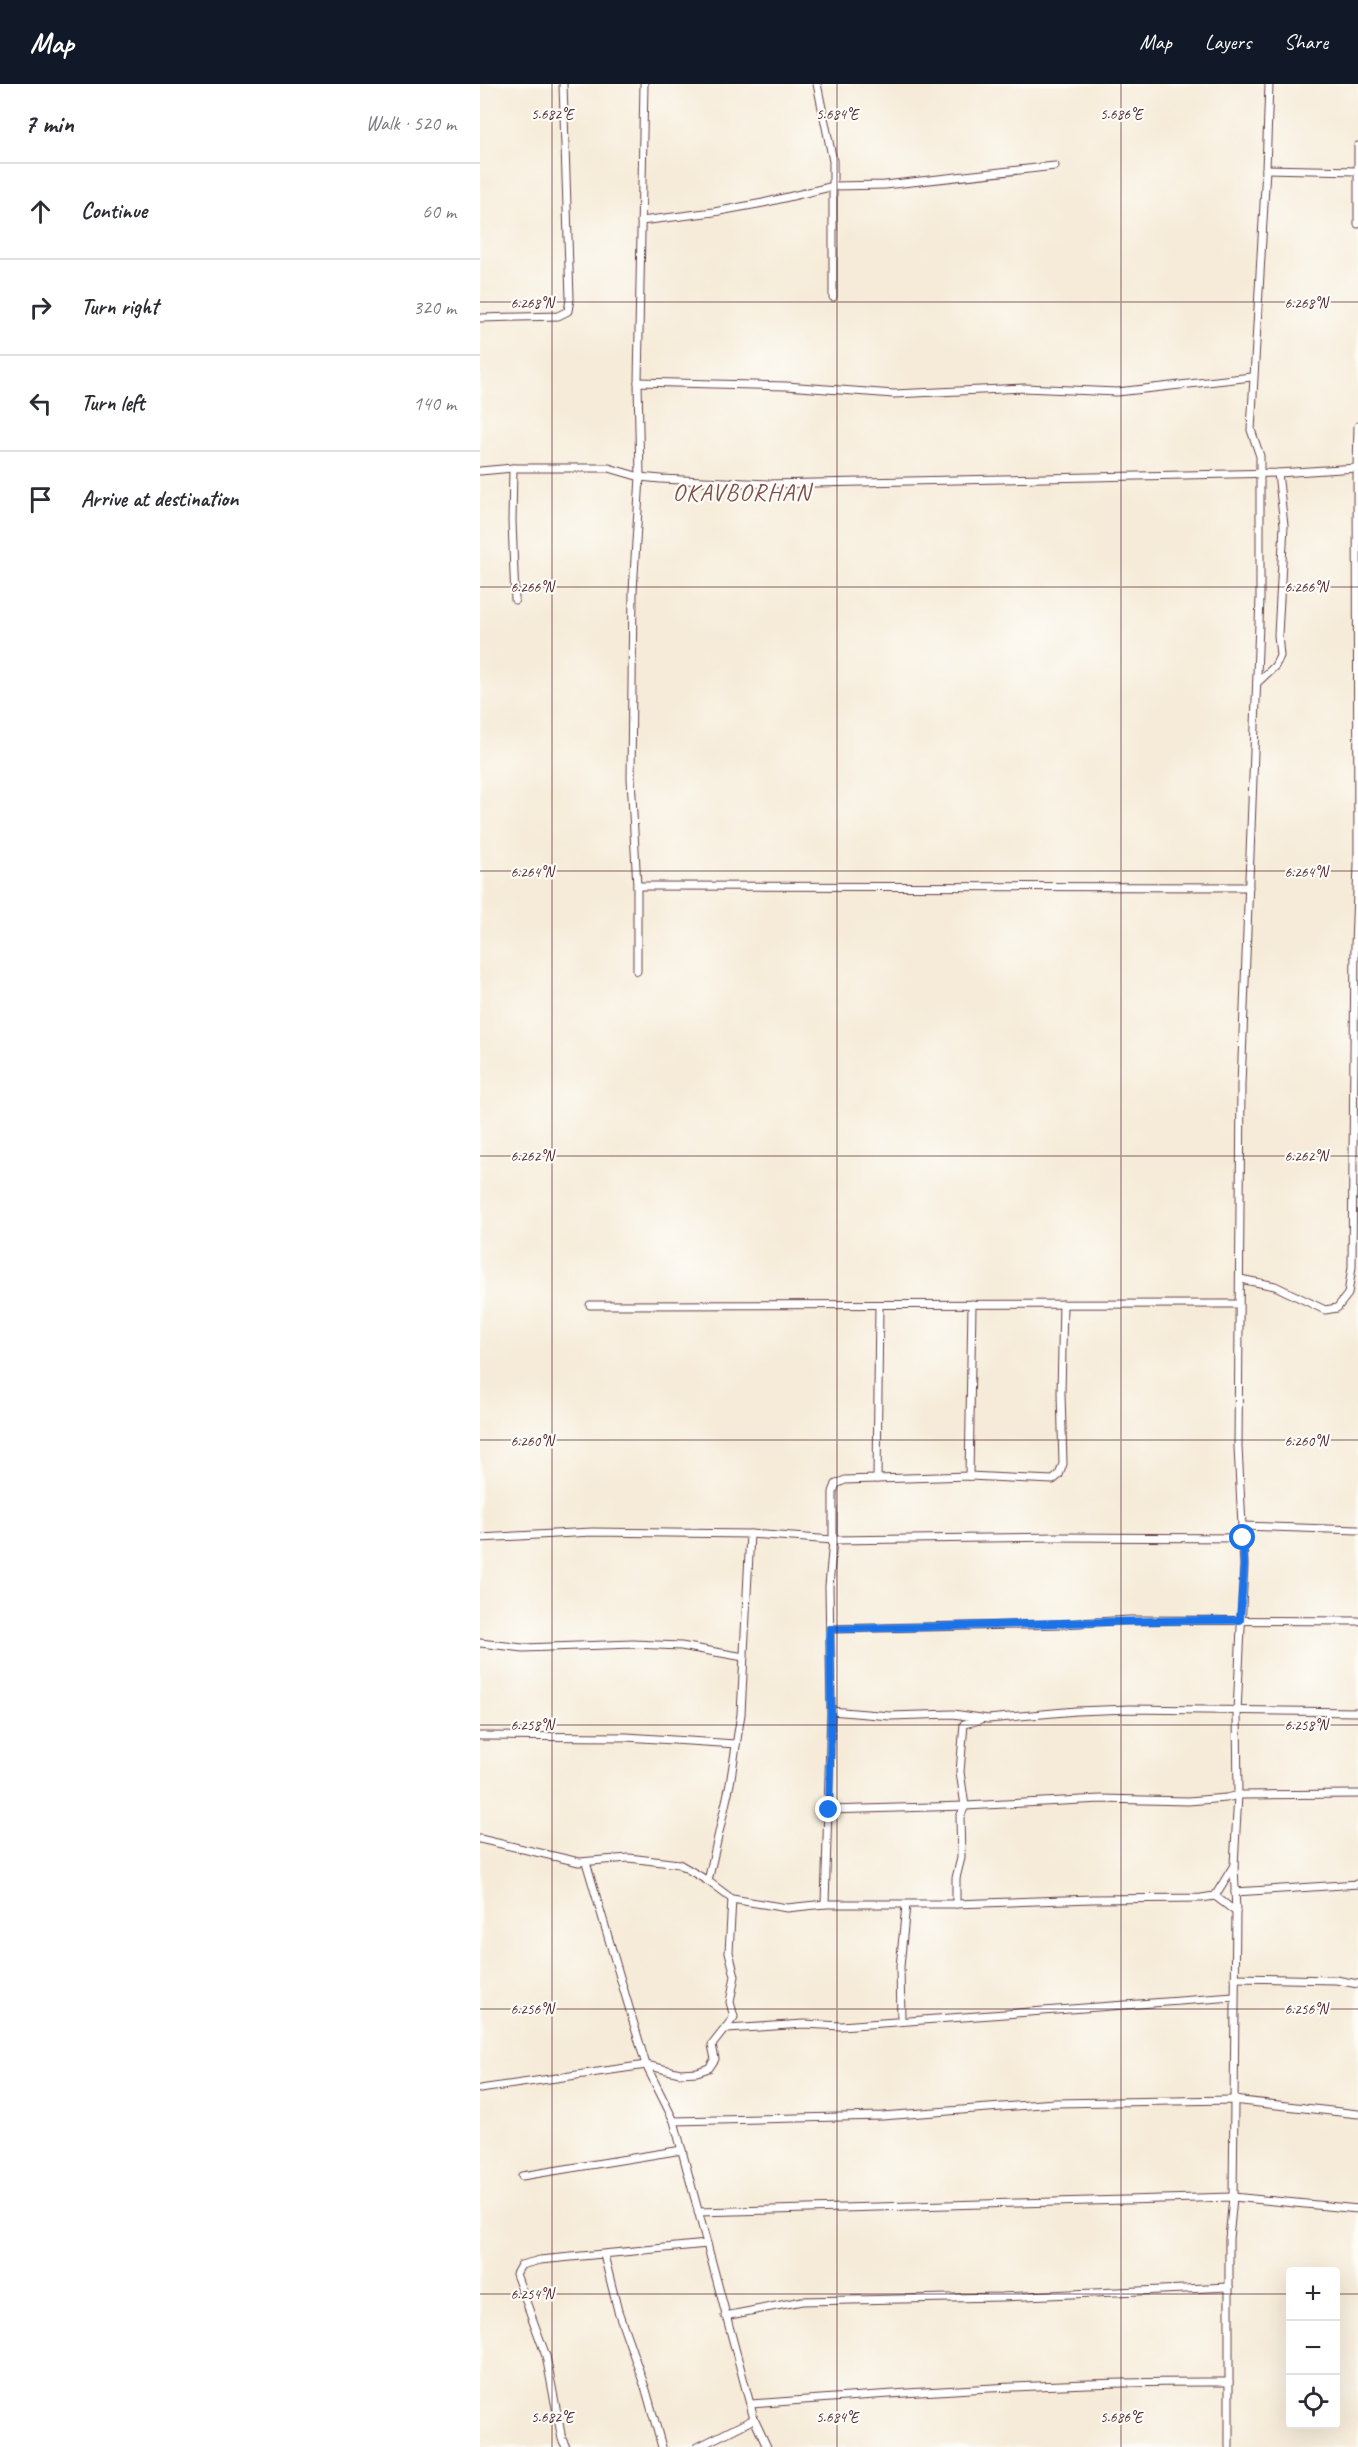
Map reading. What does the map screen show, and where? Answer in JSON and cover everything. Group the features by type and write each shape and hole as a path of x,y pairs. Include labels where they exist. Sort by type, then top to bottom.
{"street":[{"path":"480,318 558,316 568,311 570,299 563,84"},
{"path":"637,971 637,885 631,766 633,591 640,477 638,382 644,84"},
{"path":"817,84 833,161 833,297"},
{"path":"1229,2447 1229,2239 1233,2197 1236,1912 1234,1865 1238,1795 1237,1712 1240,1620 1244,1565 1238,1447 1241,1085 1257,683 1260,472 1260,456 1251,430 1269,84"},
{"path":"1358,146 1358,224"},
{"path":"641,221 714,212 834,186 885,185 1055,166"},
{"path":"1266,170 1357,171"},
{"path":"638,382 786,386 894,394 1024,388 1117,392 1172,388 1252,377"},
{"path":"1240,1279 1275,1286 1325,1310 1337,1308 1348,1294 1352,1267 1358,866 1358,426"},
{"path":"513,468 512,521 515,600"},
{"path":"480,471 513,468 609,468 640,477 768,484 1278,473 1358,468"},
{"path":"1257,683 1275,666 1280,656 1278,635 1284,525 1278,473"},
{"path":"637,885 1249,887"},
{"path":"969,1476 972,1304"},
{"path":"825,1904 831,1711 829,1586 833,1540 833,1492 836,1484 845,1480 969,1476 1053,1479 1059,1475 1063,1464 1061,1393 1063,1304"},
{"path":"590,1305 1238,1304"},
{"path":"877,1479 879,1305"},
{"path":"1242,1526 1358,1530"},
{"path":"480,1538 592,1532 750,1534 833,1540 1056,1537 1243,1538"},
{"path":"708,1881 730,1784 741,1714 750,1534"},
{"path":"830,1629 1063,1624 1130,1620 1358,1621"},
{"path":"480,1643 523,1648 681,1646 744,1657"},
{"path":"831,1711 890,1716 953,1714 988,1719 1076,1710 1130,1708 1237,1712 1358,1712"},
{"path":"956,1904 957,1878 961,1858 960,1817 965,1806 960,1772 964,1724 973,1721 1040,1715 1112,1713"},
{"path":"480,1736 626,1737 736,1744"},
{"path":"829,1810 1101,1799 1188,1801 1238,1795 1358,1794"},
{"path":"480,1839 586,1862 629,1858 679,1864 732,1899 787,1908 825,1904 956,1904 1215,1896 1236,1912"},
{"path":"586,1862 646,2065 674,2121 754,2419 766,2447"},
{"path":"1215,1896 1234,1865"},
{"path":"1235,1892 1358,1884"},
{"path":"480,2089 646,2065 680,2073 697,2072 709,2068 715,2059 712,2045 727,2029 734,2017 730,2002 735,1976 729,1952 732,1899"},
{"path":"901,2020 900,1967 906,1905"},
{"path":"1235,1977 1336,1980 1358,1984"},
{"path":"727,2029 804,2024 841,2026 1234,1997"},
{"path":"674,2121 882,2116 1055,2103 1233,2100 1358,2114"},
{"path":"522,2176 682,2150"},
{"path":"698,2212 1233,2197 1358,2209"},
{"path":"566,2447 562,2439 546,2356 516,2274 521,2265 540,2260 707,2244"},
{"path":"604,2255 618,2311 646,2390 662,2447"},
{"path":"725,2316 802,2301 1001,2297 1229,2287"},
{"path":"751,2403 900,2393 1140,2382 1229,2382"},
{"path":"698,2447 754,2419"}],"district":[{"name":"OKAVBORHAN","path":"742,492"}],"route":[{"path":"829,1810 830,1629 1063,1624 1130,1620 1240,1620 1244,1565 1243,1538"}]}
